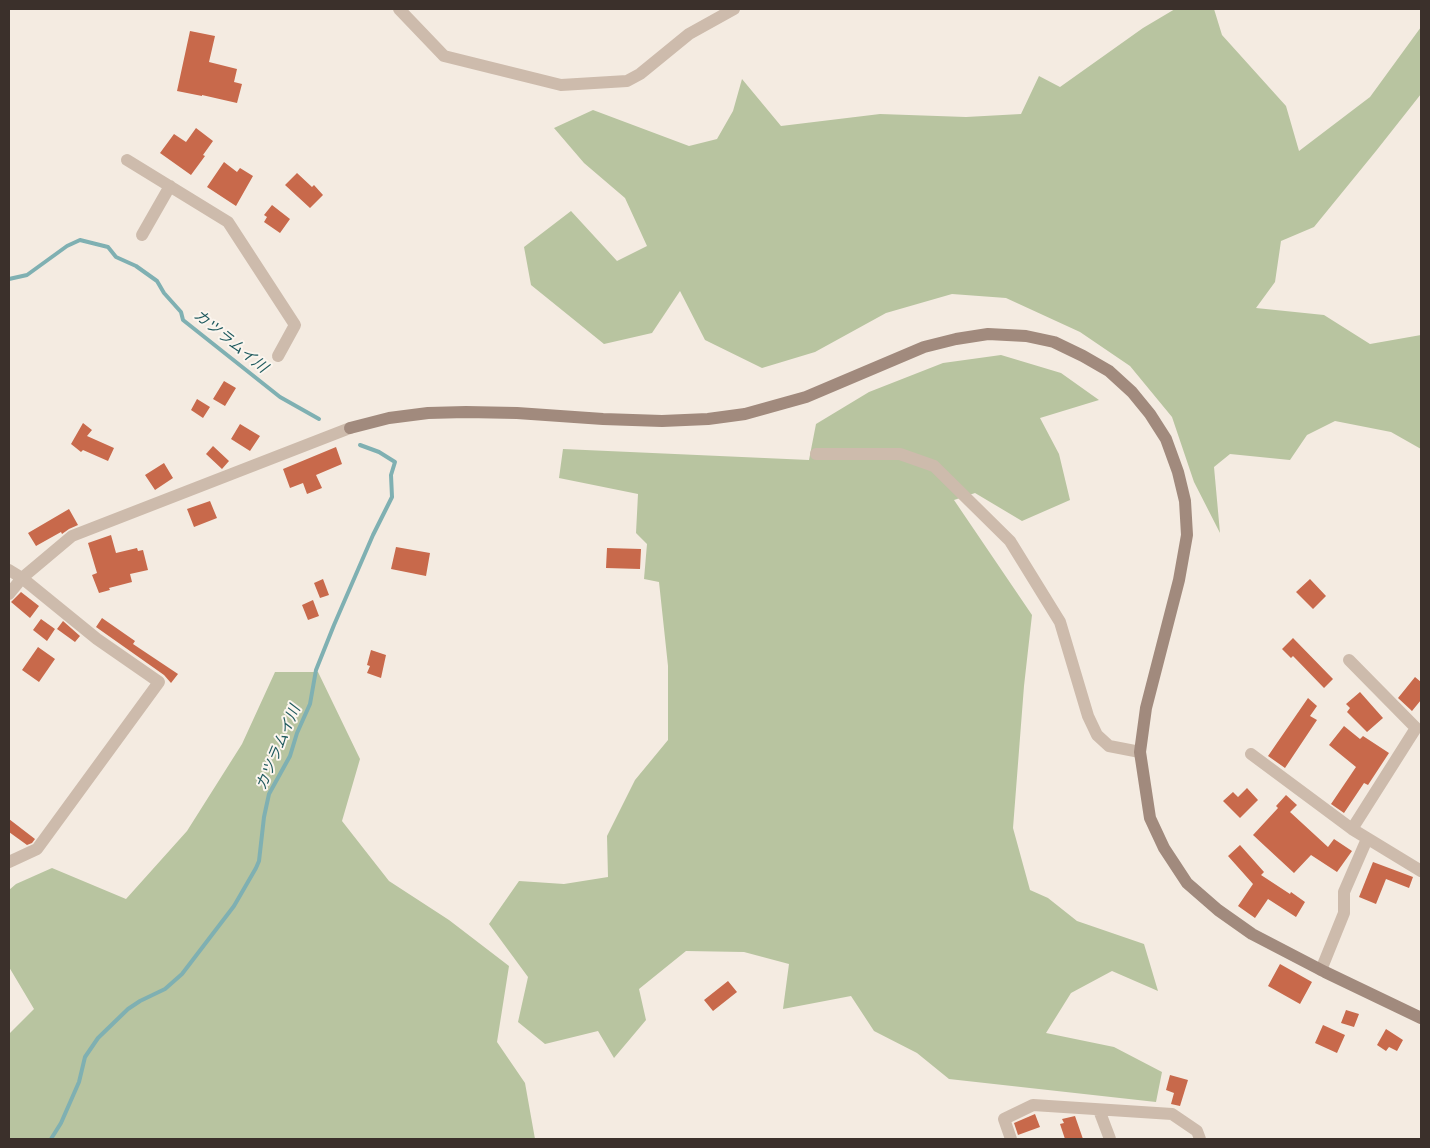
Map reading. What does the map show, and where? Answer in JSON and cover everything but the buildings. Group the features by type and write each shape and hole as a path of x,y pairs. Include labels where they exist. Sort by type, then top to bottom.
{"street":[{"path":"399,9 444,56 561,85 628,81 640,74 689,34 734,9"},
{"path":"127,160 228,222 295,325 278,356"},
{"path":"142,235 170,186"},
{"path":"9,594 22,578 72,536 350,428 389,418 438,413 517,413 662,421 708,419 745,414 806,397 924,347 956,339 988,334 1026,336 1054,342 1109,371 1132,392 1150,414 1166,439 1178,472 1185,501 1187,535 1179,580 1146,708 1140,752 1150,818 1164,848 1187,883 1218,910 1252,934 1321,970 1421,1018"},
{"path":"816,454 900,454 934,466 1010,541 1060,622 1088,716 1097,735 1109,746 1140,752"},
{"path":"9,570 22,578 96,639 160,682 38,849 9,862"},
{"path":"1349,660 1416,728 1352,829"},
{"path":"1250,754 1352,829 1421,871"},
{"path":"1321,970 1344,913 1344,892 1367,838"},
{"path":"1011,1139 1004,1119 1033,1105 1172,1114 1197,1131 1200,1139"},
{"path":"1099,1110 1110,1139"}],"green space":[{"path":"1175,9 1214,9 1222,35 1286,106 1299,151 1370,97 1421,27 1421,94 1314,227 1281,241 1275,282 1256,308 1324,315 1370,344 1421,335 1421,449 1391,432 1335,421 1307,435 1290,460 1230,454 1214,467 1220,533 1194,482 1172,417 1130,366 1080,332 1006,298 952,294 886,313 815,352 762,368 705,340 680,291 652,333 604,344 531,285 524,247 571,211 617,261 647,246 625,198 584,163 554,128 593,110 689,146 717,139 733,111 742,79 781,126 880,114 966,117 1021,114 1039,76 1060,87 1143,28"},
{"path":"1001,355 1061,373 1099,400 1040,418 1059,454 1070,500 1022,521 975,493 954,500 1032,615 1024,686 1013,828 1030,890 1048,898 1077,921 1144,944 1158,991 1112,971 1071,993 1046,1033 1114,1047 1162,1072 1156,1102 949,1079 917,1053 874,1031 851,996 783,1009 789,964 744,952 686,951 639,989 646,1020 614,1058 598,1031 545,1044 518,1022 528,977 489,924 519,881 564,884 608,877 607,836 635,780 668,740 668,666 659,582 644,579 647,544 636,533 638,494 559,478 563,449 809,460 816,424 869,392 943,363"},
{"path":"275,672 318,672 360,759 342,821 389,881 449,920 509,966 497,1042 525,1083 535,1139 9,1139 9,1034 34,1009 9,967 9,890 16,884 52,868 126,899 187,831 242,744"}],"waterway":[{"name":"カツラムイ川","path":"9,279 27,275 67,246 80,240 108,247 116,257 136,266 157,281 164,293 181,312 183,320 280,397 319,419"},
{"name":"カツラムイ川","path":"51,1139 61,1123 79,1082 85,1057 98,1038 128,1009 165,989 182,974 234,906 256,868 259,861 264,817 269,794 290,756 297,733 310,704 316,670 373,535 392,497 391,475 395,462 379,452 360,445"}]}
